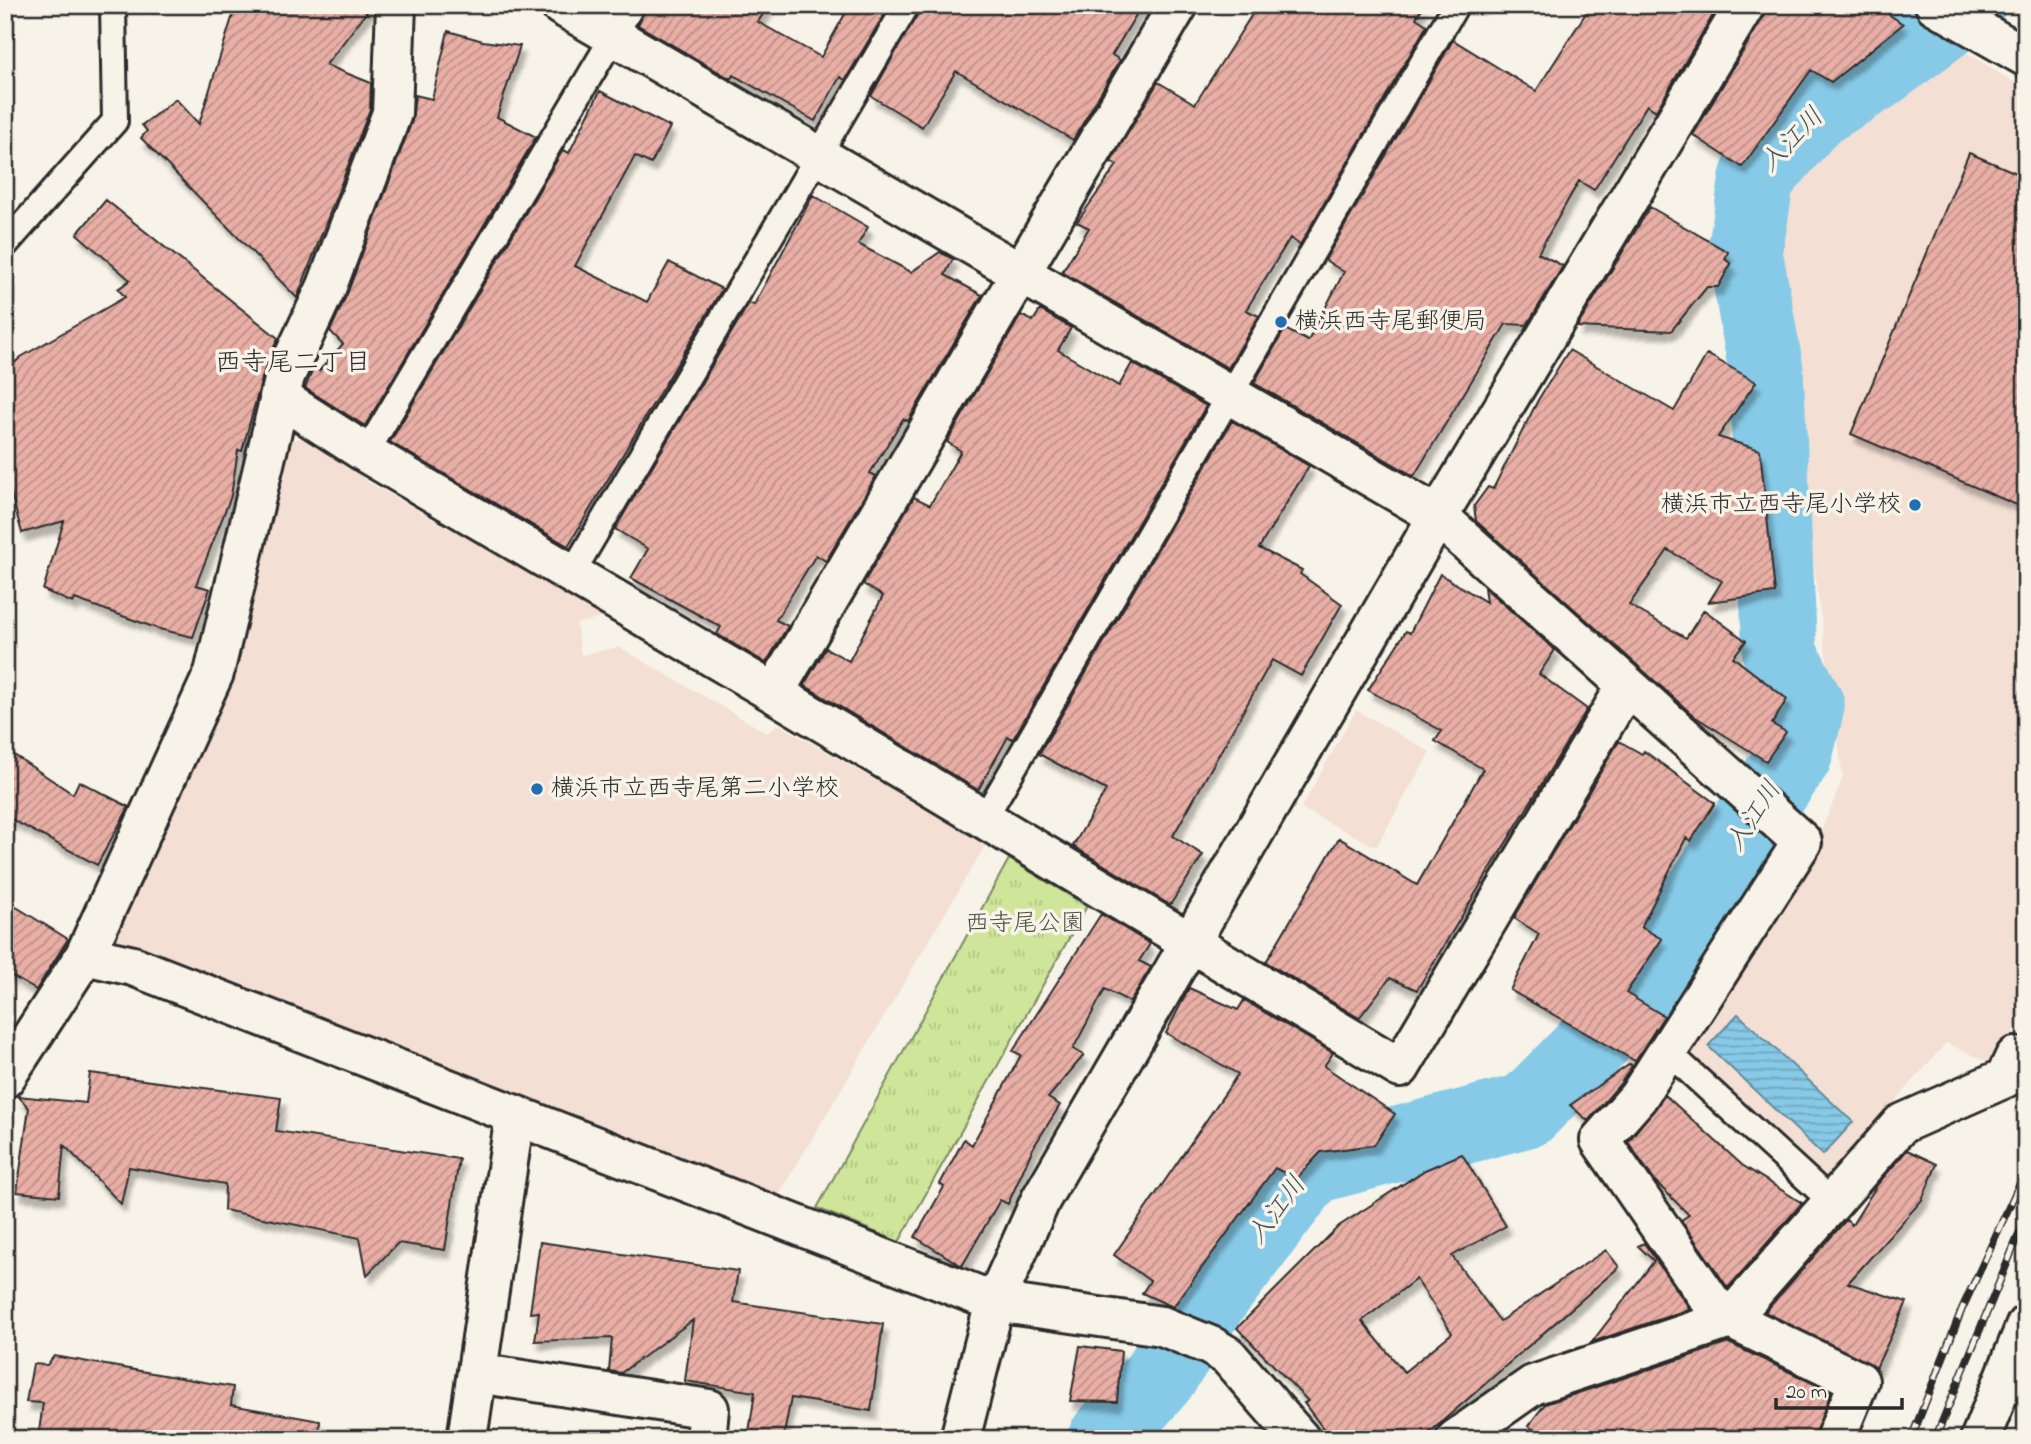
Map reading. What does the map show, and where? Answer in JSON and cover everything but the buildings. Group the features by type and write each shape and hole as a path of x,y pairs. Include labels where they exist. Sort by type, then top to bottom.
{"street":[{"path":"5,1078 85,955 214,673 285,376 327,286 392,113 396,5"},
{"path":"560,5 623,21 818,155 1438,516 1801,842 1638,1097 1600,1140 1712,1303 1730,1319 1859,1381 1835,1439"},
{"path":"774,693 1178,5"},
{"path":"960,1439 995,1302 1041,1199 1438,516 1745,5"},
{"path":"1935,5 2026,57"},
{"path":"279,397 366,453 774,693 1400,1068 1627,685"},
{"path":"85,955 133,966 995,1302 1162,1325 1212,1346 1228,1356 1300,1439"},
{"path":"1482,1433 1532,1385 1730,1319 1901,1124 2005,1078 2015,1057"},
{"path":"467,1439 515,1115"},
{"path":"1980,1439 2026,1325"},
{"path":"477,1373 709,1409 706,1439"}],"lane":[{"path":"5,245 115,121 113,5"},
{"path":"571,575 907,5"},
{"path":"984,819 1455,5"},
{"path":"366,453 623,21"},
{"path":"1667,1051 1832,1202"}],"shaded area":[{"name":"横浜市立西寺尾小学校","path":"1958,47 2026,90 2026,1002 1999,1067 1946,1043 1827,1180 1680,1050 1814,850 1843,777 1768,233 1778,182 1812,143 1865,98"},
{"name":"横浜市立西寺尾第二小学校","path":"303,438 345,462 368,482 455,532 463,533 605,617 576,624 581,655 619,647 767,733 778,724 986,844 774,1203 122,948 112,931 214,727 290,440"},
{"path":"1356,710 1430,752 1376,847 1301,808"}],"green space":[{"name":"西寺尾公園","path":"1009,859 1087,906 899,1242 817,1208"}],"water":[{"path":"1738,1014 1853,1122 1823,1155 1708,1046"}],"waterway":[{"name":"入江川","path":"1105,1439 1159,1377 1208,1302 1311,1167 1527,1110 1647,983 1682,923 1795,755 1807,706 1780,654 1766,370 1745,252 1757,178 1812,113 1874,75 1968,5"}],"railway":[{"path":"1911,1439 1962,1309 2026,1170"},
{"path":"1935,1439 2026,1217"}],"place":[{"name":"横浜西寺尾郵便局","path":"1281,322"},
{"name":"横浜市立西寺尾小学校","path":"1915,505"},
{"name":"横浜市立西寺尾第二小学校","path":"537,789"}],"district":[{"name":"西寺尾二丁目","path":"293,364"}]}
